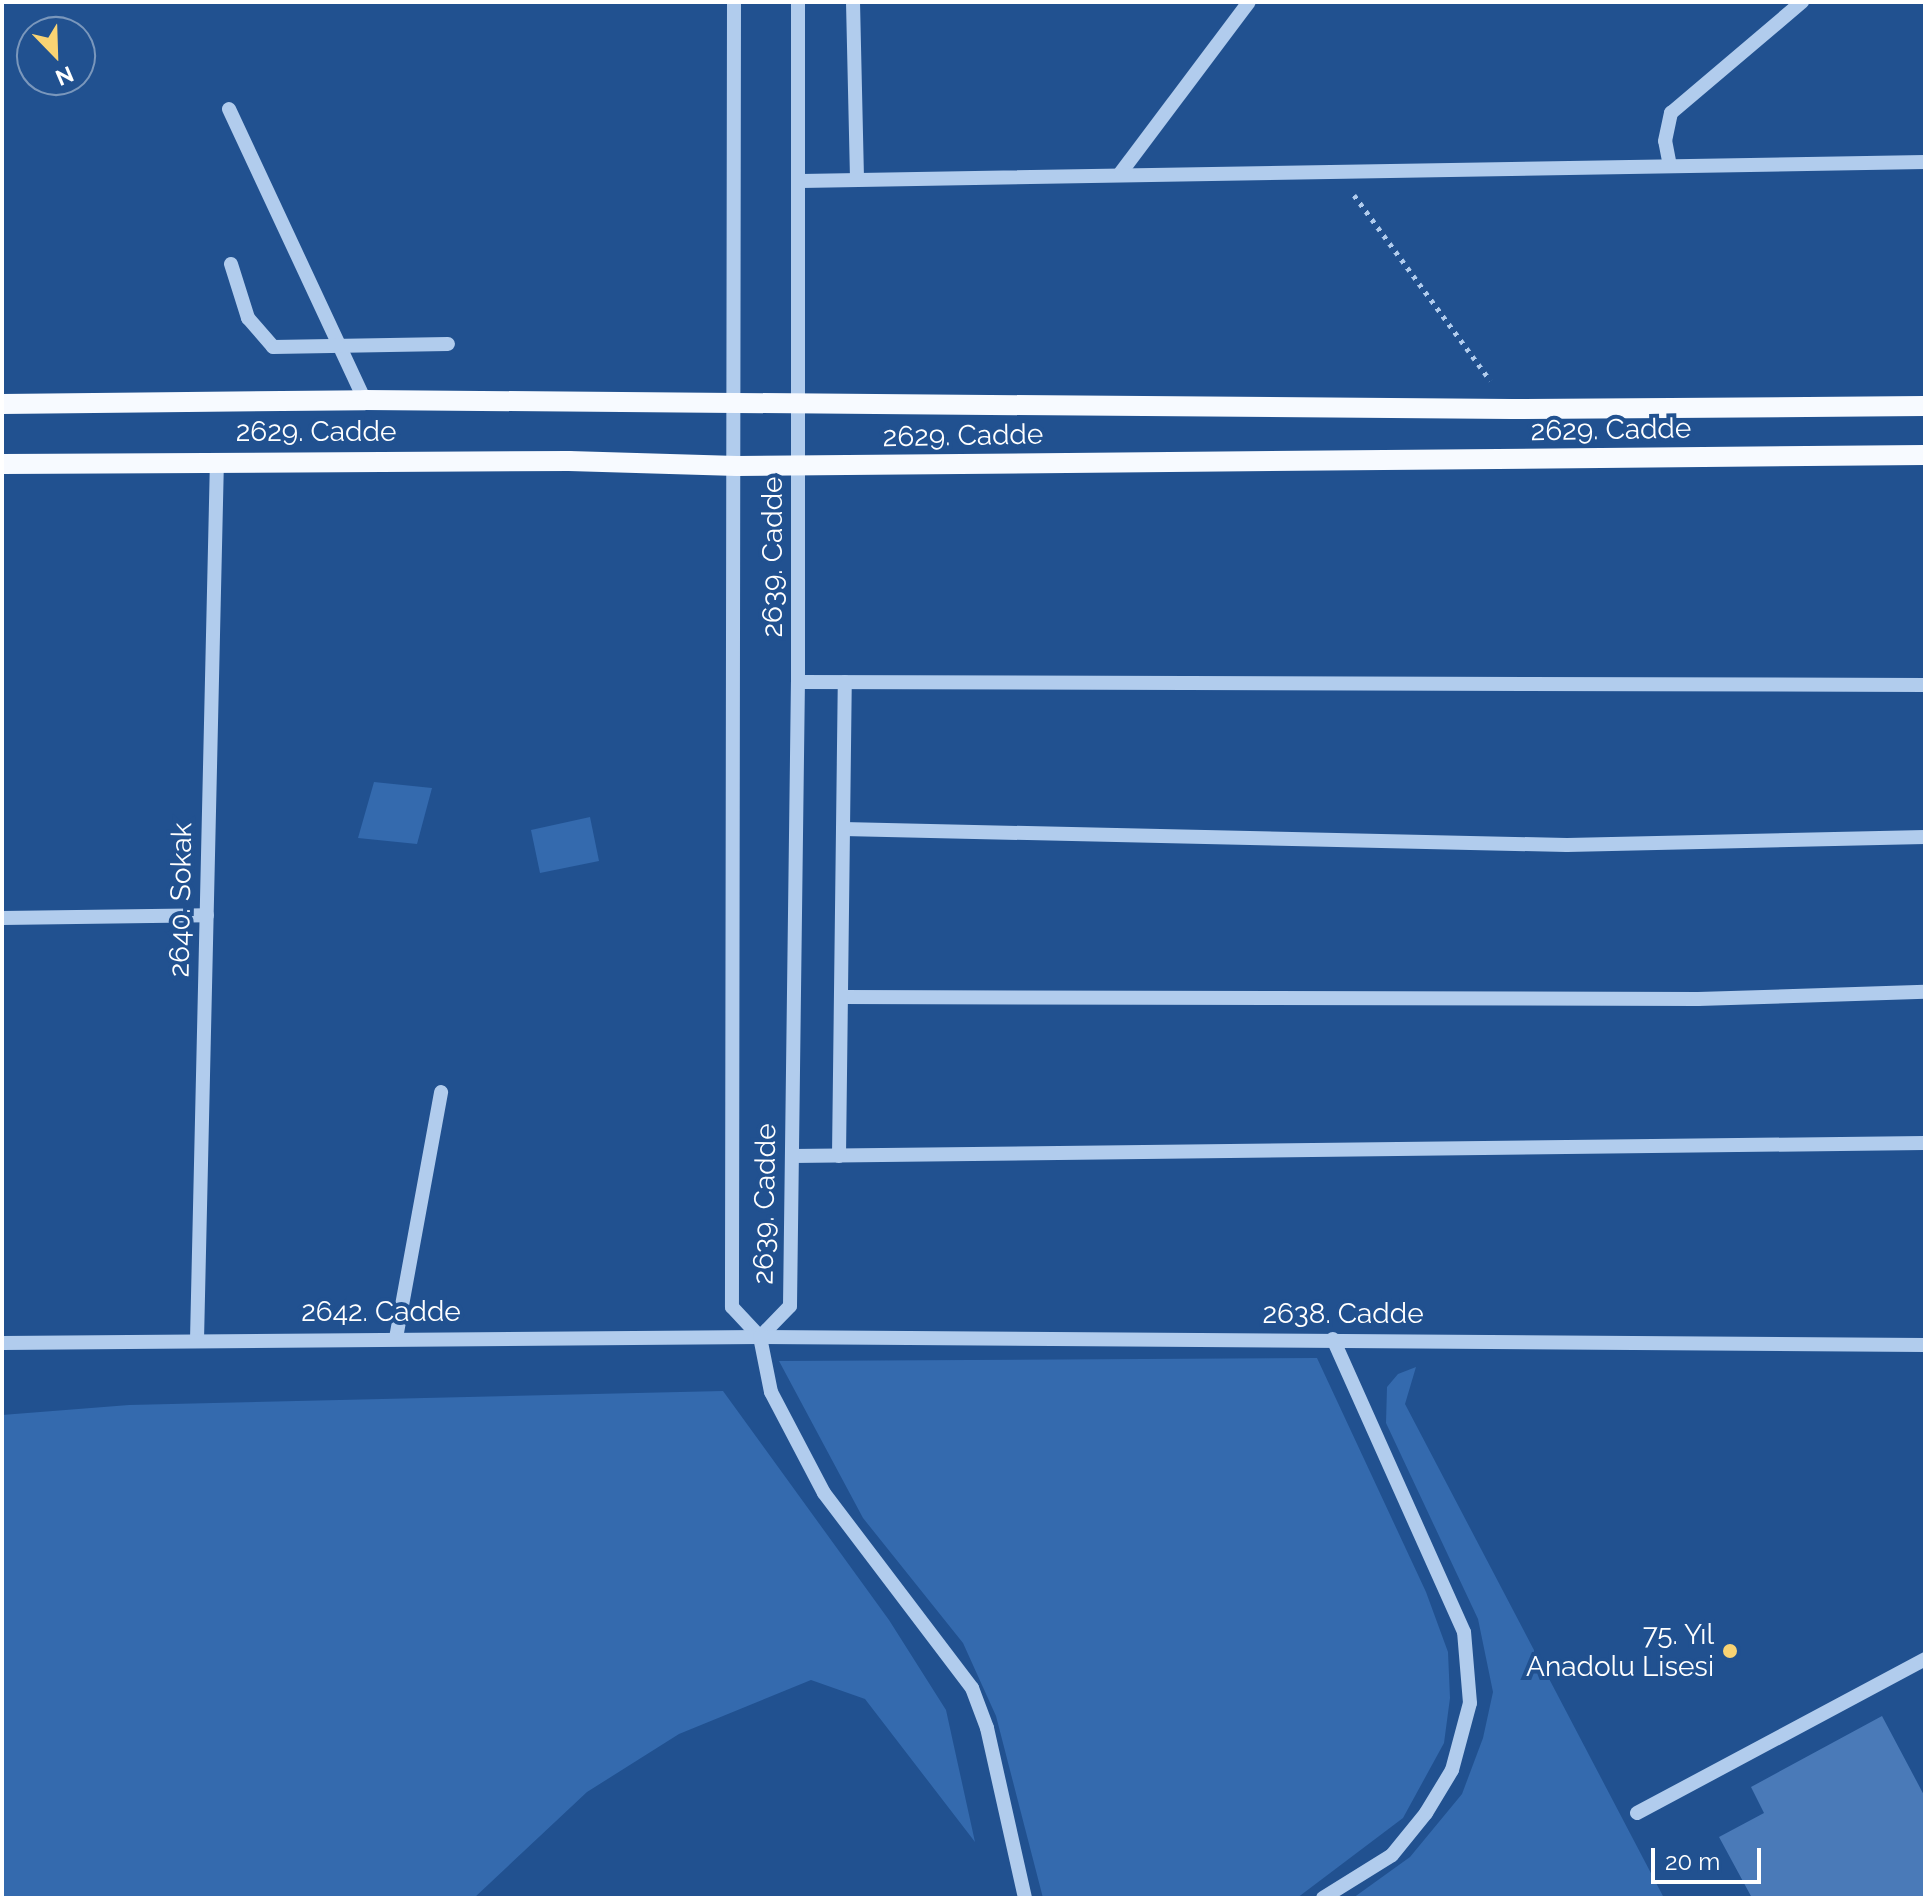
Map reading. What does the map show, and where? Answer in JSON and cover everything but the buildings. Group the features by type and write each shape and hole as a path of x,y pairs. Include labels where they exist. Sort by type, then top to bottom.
{"main road":[{"name":"2629. Cadde","path":"2,404 365,400 1512,409 1925,406"},
{"name":"2629. Cadde","path":"2,464 217,460 737,466 1925,455"}],"street":[{"name":"2639. Cadde","path":"734,2 737,466 732,1307 760,1337 790,1306 798,682 801,181 798,2"},
{"path":"853,2 857,180"},
{"path":"1119,175 1249,2"},
{"path":"1670,166 1665,141 1671,113 1802,2"},
{"path":"229,109 365,400"},
{"path":"801,181 1925,162"},
{"path":"231,264 248,318 273,347 448,344"},
{"name":"2640. Sokak","path":"197,1340 217,460"},
{"path":"798,682 1925,685"},
{"path":"839,1156 845,682"},
{"path":"843,829 1567,845 1925,837"},
{"path":"2,918 207,915"},
{"path":"842,997 1698,999 1925,992"},
{"path":"396,1338 441,1092"},
{"path":"792,1156 1925,1143"},
{"path":"760,1337 771,1392 824,1493 972,1688 987,1728 1025,1898"},
{"name":"2642. Cadde","path":"2,1343 760,1337"},
{"name":"2638. Cadde","path":"760,1337 1925,1345"},
{"path":"1323,1898 1392,1855 1426,1813 1452,1770 1470,1703 1464,1632 1333,1339"},
{"path":"1637,1813 1925,1659"}],"path":[{"path":"1336,172 1512,409"}],"shaded area":[{"path":"374,782 432,788 417,844 358,838"},
{"path":"590,817 599,861 540,873 531,830"},
{"path":"1317,1358 1426,1592 1448,1652 1450,1698 1444,1743 1403,1818 1297,1898 1043,1898 996,1716 963,1643 863,1518 779,1361"},
{"path":"1416,1367 1405,1404 1664,1898 1353,1898 1410,1857 1462,1794 1483,1738 1493,1692 1478,1619 1386,1423 1387,1387 1398,1374"},
{"path":"723,1391 889,1620 946,1710 975,1842 865,1699 811,1680 679,1734 587,1792 474,1898 2,1898 2,1415 129,1405"}],"place":[{"name":"75. Yıl Anadolu Lisesi","path":"1730,1651"}]}
